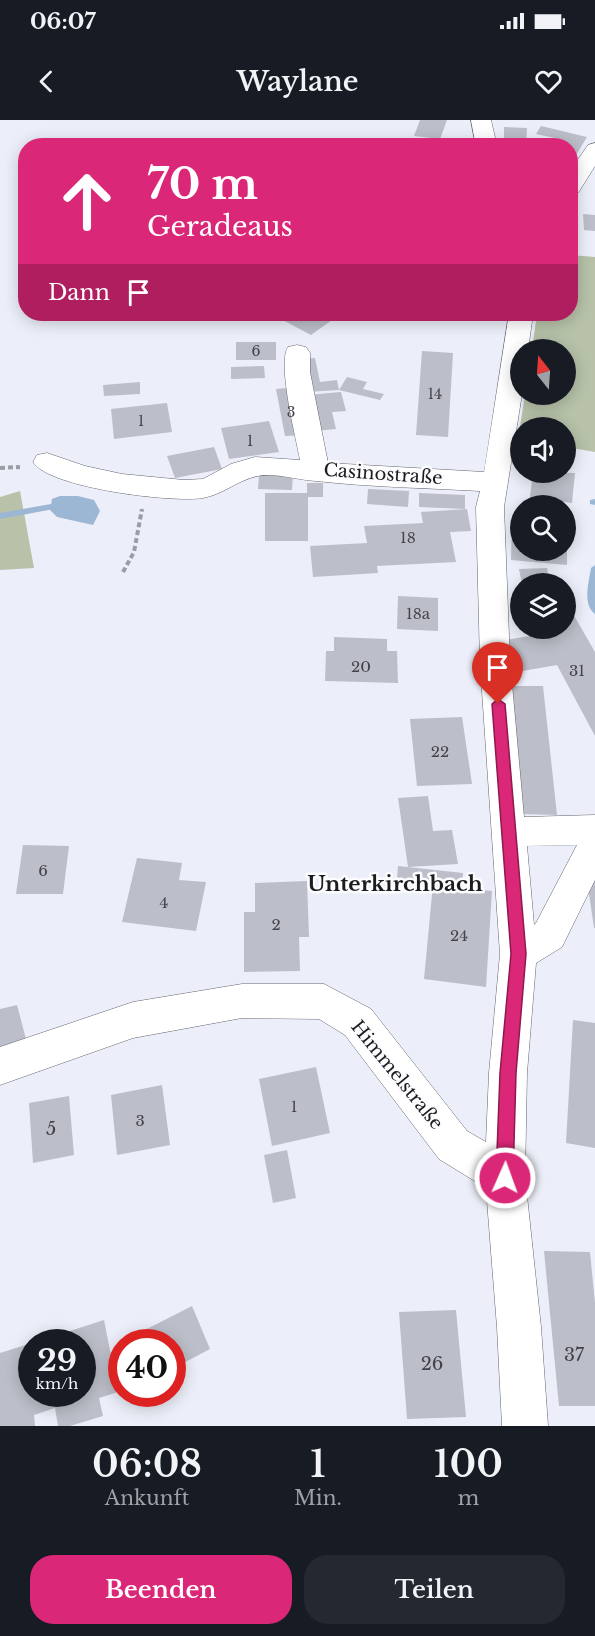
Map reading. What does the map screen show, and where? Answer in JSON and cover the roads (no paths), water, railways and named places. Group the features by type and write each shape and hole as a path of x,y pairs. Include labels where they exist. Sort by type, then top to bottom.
{"street":[{"path":"481,120 485,138"},
{"path":"578,176 595,150"},
{"path":"520,321 496,482 490,507 495,662 518,954 508,1073 505,1178 519,1327 525,1426"},
{"name":"Casinostraße","path":"297,353 297,372 316,471 496,482"},
{"path":"47,462 75,474 165,489 203,489 227,480 246,468 269,465 316,471"},
{"path":"508,832 595,831"},
{"path":"518,954 549,935 595,845"},
{"name":"Himmelstraße","path":"0,1066 133,1020 242,1001 324,1002 358,1022 453,1145 505,1178"}],"water":[{"path":"60,496 78,496 94,500 100,511 93,525 57,517 50,510 52,499"}],"waterway":[{"path":"0,516 51,507"},
{"path":"595,568 591,596 595,611"}],"district":[{"name":"Unterkirchbach","path":"395,884"}]}
